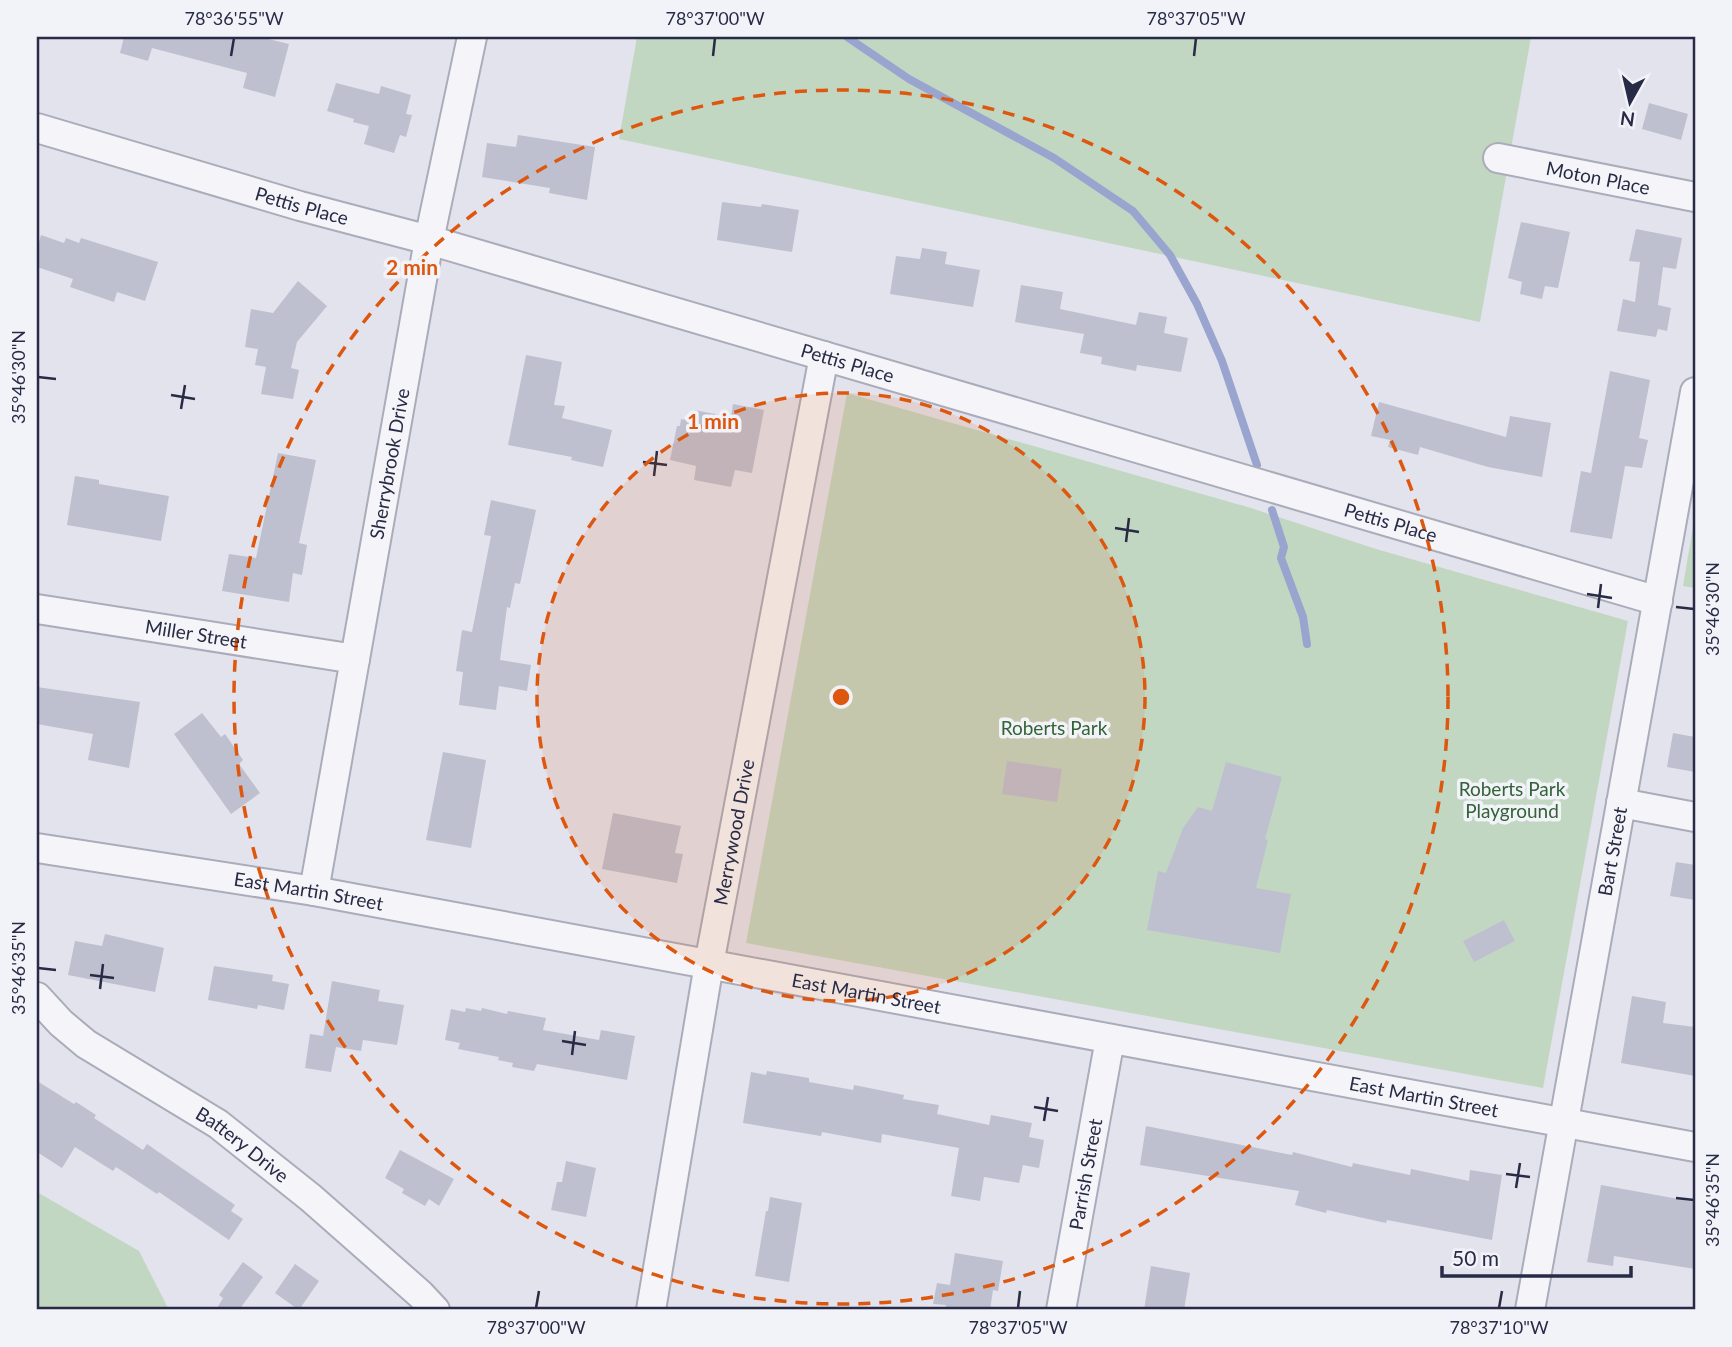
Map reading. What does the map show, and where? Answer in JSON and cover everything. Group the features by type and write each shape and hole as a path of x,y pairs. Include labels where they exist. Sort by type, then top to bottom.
{"street":[{"name":"Sherrybrook Drive","path":"314,891 429,240 472,37"},
{"name":"Pettis Place","path":"37,128 429,240 1658,601"},
{"name":"Moton Place","path":"1498,158 1695,197"},
{"name":"Merrywood Drive","path":"651,1310 709,964 824,356"},
{"name":"Bart Street","path":"1531,1310 1695,392"},
{"name":"Miller Street","path":"37,609 355,659"},
{"path":"1621,803 1695,817"},
{"name":"East Martin Street","path":"37,848 314,891 1695,1147"},
{"name":"Battery Drive","path":"37,997 61,1023 86,1044 218,1124 311,1198 435,1310"},
{"name":"Parrish Street","path":"1061,1310 1110,1039"}],"green space":[{"path":"637,37 1531,37 1480,322 619,139"},
{"name":"Roberts Park","path":"847,393 1251,508 1376,549 1628,621 1543,1088 746,943"},
{"path":"1695,515 1695,588 1683,586"},
{"path":"37,1192 139,1251 169,1310 37,1310"}],"building":[{"path":"124,37 260,37 289,44 275,97 243,88 247,73 152,48 148,61 120,53"},
{"path":"336,83 379,94 381,86 411,95 406,114 412,115 406,137 400,135 394,153 364,144 369,126 327,111"},
{"path":"1649,103 1688,114 1681,140 1642,129"},
{"path":"518,135 595,147 587,200 549,193 550,188 482,177 487,143 516,147"},
{"path":"722,202 761,207 762,204 799,210 792,252 717,240"},
{"path":"1521,222 1570,232 1558,288 1545,286 1542,299 1520,294 1522,282 1508,278"},
{"path":"1636,229 1682,238 1676,269 1663,267 1658,305 1671,308 1667,331 1658,329 1656,337 1617,331 1623,299 1635,302 1640,262 1629,261"},
{"path":"41,235 64,243 66,238 79,243 81,238 158,262 145,301 117,292 114,302 70,287 73,279 37,267 37,249"},
{"path":"922,248 947,252 945,264 980,270 973,307 890,294 896,256 920,259"},
{"path":"298,281 327,306 297,342 291,368 299,370 293,399 261,394 266,367 255,365 258,349 245,347 251,309 273,313"},
{"path":"1021,285 1063,292 1060,309 1136,325 1139,312 1167,317 1164,333 1188,338 1181,372 1137,365 1136,371 1101,364 1102,357 1080,353 1084,334 1015,322"},
{"path":"526,355 562,362 554,405 565,406 562,418 612,430 603,467 571,460 572,457 508,445"},
{"path":"1610,371 1650,380 1639,438 1648,440 1642,468 1625,466 1612,539 1570,532 1581,471 1591,473"},
{"path":"1379,402 1506,437 1510,416 1551,423 1542,477 1488,467 1420,447 1418,455 1388,447 1390,440 1371,436"},
{"path":"733,404 764,410 752,473 735,470 731,487 694,480 696,466 670,460 677,426 680,426 681,419 692,421 694,410 731,417"},
{"path":"278,453 316,460 299,543 307,545 302,575 293,573 289,602 222,591 229,554 256,558"},
{"path":"75,476 99,480 99,484 169,496 161,541 67,525"},
{"path":"491,500 536,510 520,584 515,583 510,608 507,607 500,660 531,665 527,691 499,686 496,710 459,705 463,672 456,671 462,630 472,632 491,536 484,535"},
{"path":"37,687 140,702 129,768 88,760 93,734 37,724"},
{"path":"202,713 221,737 225,734 243,760 239,764 260,793 231,814 174,734"},
{"path":"1673,733 1695,737 1695,772 1667,767"},
{"path":"443,752 486,760 471,848 426,840"},
{"path":"1007,761 1062,769 1057,802 1002,794"},
{"path":"1226,762 1282,777 1265,839 1268,840 1256,888 1291,894 1280,953 1147,930 1158,871 1166,873 1183,828 1198,807 1212,811"},
{"path":"613,813 681,826 675,853 683,854 677,883 602,869"},
{"path":"1676,862 1695,865 1695,900 1670,896"},
{"path":"1504,920 1515,941 1474,962 1463,941"},
{"path":"105,934 164,948 155,992 68,975 75,941 102,946"},
{"path":"214,966 273,975 272,981 289,984 284,1010 258,1005 257,1009 208,1000"},
{"path":"332,981 380,990 378,1001 404,1005 397,1045 363,1040 361,1051 336,1047 331,1072 305,1068 310,1034 323,1036"},
{"path":"1632,996 1666,1002 1663,1023 1695,1027 1695,1076 1621,1063"},
{"path":"466,1008 481,1011 482,1008 507,1014 508,1011 546,1018 543,1030 599,1040 601,1030 635,1036 627,1080 537,1064 534,1071 512,1067 513,1063 498,1060 499,1057 458,1049 460,1043 445,1040 451,1009 465,1012"},
{"path":"767,1071 809,1078 809,1082 853,1090 854,1085 904,1095 903,1099 939,1105 937,1114 989,1125 991,1115 1032,1123 1029,1137 1044,1140 1039,1168 1023,1165 1019,1183 984,1177 980,1201 951,1196 959,1148 882,1134 881,1143 822,1132 821,1136 743,1123 751,1072 766,1075"},
{"path":"37,1081 96,1115 94,1118 143,1150 147,1144 235,1205 231,1211 243,1219 229,1240 159,1192 157,1194 116,1167 113,1171 75,1147 62,1168 37,1152"},
{"path":"1146,1126 1292,1155 1293,1152 1352,1167 1353,1163 1410,1175 1411,1169 1469,1181 1470,1170 1502,1175 1492,1240 1387,1220 1386,1223 1327,1210 1326,1213 1295,1205 1299,1191 1140,1165"},
{"path":"400,1150 454,1179 439,1206 429,1199 425,1206 402,1193 404,1189 385,1178"},
{"path":"566,1161 596,1168 586,1217 551,1210 557,1182 562,1182"},
{"path":"1601,1185 1695,1202 1695,1269 1614,1256 1613,1266 1587,1262"},
{"path":"770,1197 802,1203 789,1282 755,1276"},
{"path":"955,1253 1003,1261 998,1291 993,1290 990,1310 945,1310 946,1305 933,1304 937,1283 950,1285"},
{"path":"243,1262 263,1277 239,1310 216,1310 223,1298 219,1295"},
{"path":"295,1264 319,1281 299,1310 275,1293"},
{"path":"1151,1266 1190,1273 1184,1310 1144,1310"}],"waterway":[{"path":"847,37 909,79 1054,158 1133,211 1170,255 1197,304 1222,361 1257,465"},
{"path":"1272,510 1284,547 1281,558 1303,617 1307,644"}],"park label":[{"name":"Roberts Park Playground","path":"1512,800"}]}
